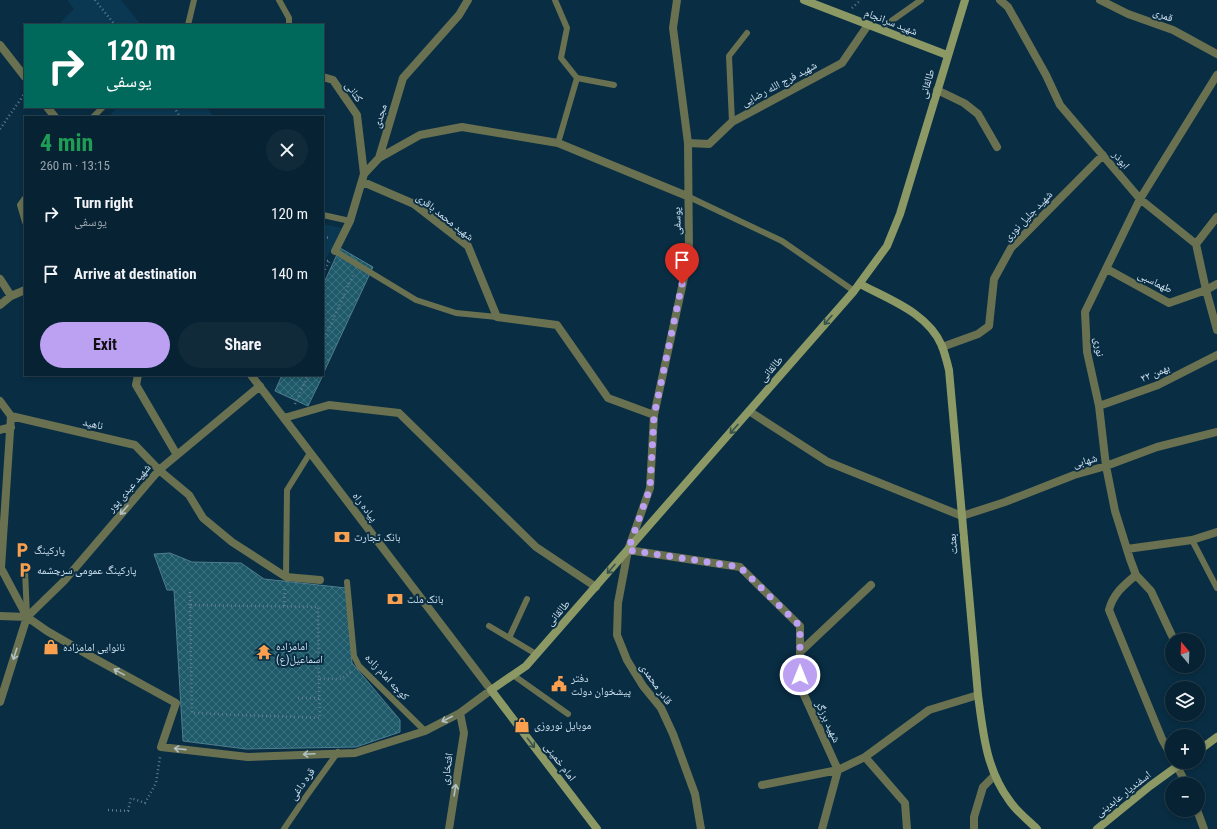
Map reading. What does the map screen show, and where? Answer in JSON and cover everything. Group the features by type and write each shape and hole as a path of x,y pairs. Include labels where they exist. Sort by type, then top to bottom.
{"street":[{"name":"مجدی","path":"335,251 350,221 364,178 379,158 403,78 459,15 468,0"},
{"name":"یوسفی","path":"628,550 650,488 654,416 689,255 687,196 688,144 673,28 677,0"},
{"name":"شهید سرانجام","path":"804,0 947,55"},
{"name":"طالقانی","path":"491,690 526,666 854,291 887,246 900,214 947,55 966,0"},
{"name":"ابوذر","path":"1000,0 1012,14 1046,75 1060,105 1140,199 1196,244"},
{"name":"قمری","path":"1100,0 1128,14 1173,30 1217,54"},
{"name":"شهید فرج الله رضایی","path":"688,144 709,144 732,122 842,63 868,25"},
{"path":"0,45 24,76"},
{"name":"نوری","path":"1171,633 1151,591 1136,575 1115,511 1106,466 1099,406 1087,352 1085,312 1140,199 1217,75"},
{"name":"کتانی","path":"324,77 333,80 357,115 364,178"},
{"path":"937,90 964,103 978,114 997,147"},
{"path":"48,108 54,116"},
{"path":"379,158 420,135 462,127 558,143 687,196"},
{"name":"شهید جلیل نوری","path":"942,346 978,334 989,326 994,279 1011,248 1103,155"},
{"name":"شهید محمد باقری","path":"364,178 414,204 468,246 497,317"},
{"path":"1217,217 1196,244 1217,330"},
{"name":"طهماسبی","path":"1107,269 1169,303 1206,290 1217,284"},
{"path":"0,280 11,296"},
{"name":"بعثت","path":"860,284 914,312 932,328 942,346 948,370 978,695 986,749 994,776 1009,801 1037,829"},
{"path":"0,305 11,296 24,290"},
{"path":"497,317 557,325 608,398 654,416"},
{"name":"۲۲ بهمن","path":"1099,406 1158,385 1217,355"},
{"path":"138,376 136,385 177,455"},
{"name":"پیاده راه","path":"253,376 491,690"},
{"name":"شهید عبدی پور","path":"28,617 64,581 159,470 260,386"},
{"path":"0,401 11,416 1,568 28,617 53,634 176,703 161,747 248,757 338,752 355,753 425,731 460,713 491,690"},
{"path":"284,418 329,405 400,413 536,547 596,587"},
{"path":"749,411 828,462 962,516"},
{"name":"ناهید","path":"11,416 135,445 159,470"},
{"path":"0,430 11,427"},
{"name":"شهابی","path":"962,516 1005,502 1074,475 1106,466 1157,447 1217,432"},
{"path":"159,470 189,495 203,518 232,542 286,577 320,580"},
{"path":"1128,549 1192,540 1217,532"},
{"name":"شهید برزگر","path":"628,550 740,567 800,626 800,686 838,770"},
{"name":"قادر محمدی","path":"628,550 618,603 617,635 627,660 642,686 661,708 667,721 695,794 702,829"},
{"path":"1136,575 1120,589 1111,601 1108,610 1165,744"},
{"path":"800,652 871,585"},
{"path":"1,619 28,617"},
{"path":"0,702 28,617"},
{"name":"امام خمینی","path":"491,690 597,829"},
{"path":"762,785 838,770 865,758 929,710 978,695"},
{"name":"افتخاری","path":"449,829 464,733 460,713"},
{"path":"1205,746 1217,737"},
{"path":"865,758 905,803 907,829"},
{"name":"اسفندیار عابدینی","path":"1097,829 1172,769"},
{"path":"822,829 838,770"},
{"path":"974,829 974,817 983,787 994,776"},
{"path":"1200,817 1204,829"}],"lane":[{"path":"188,24 194,0"},
{"path":"279,0 289,18 289,24"},
{"path":"555,0 567,28 561,58 577,78 614,85"},
{"path":"880,29 921,0"},
{"path":"732,122 729,56 747,34"},
{"path":"558,143 577,78"},
{"path":"93,116 102,108"},
{"path":"687,196 782,241 854,291"},
{"path":"24,199 20,205 24,219"},
{"path":"324,215 350,221"},
{"path":"335,251 416,300 456,313 497,317"},
{"path":"286,577 287,490 310,453"},
{"path":"1192,540 1217,588"},
{"path":"26,570 28,617"},
{"name":"کوچه امام زاده","path":"346,582 354,656 359,666 425,731"},
{"path":"509,638 527,599"},
{"path":"489,626 536,654"},
{"path":"513,674 568,714"},
{"name":"قره داغی","path":"284,829 304,798 338,752"}],"path":[{"path":"95,0 114,24"},
{"path":"0,129 24,94"},
{"path":"324,271 335,251"},
{"path":"324,260 329,261"},
{"path":"324,340 357,264"},
{"path":"284,418 294,406 308,376"},
{"path":"284,606 286,577"},
{"path":"190,590 190,605 192,714 320,718 318,607 190,605"},
{"path":"320,679 341,679 359,666"},
{"path":"298,698 320,698"},
{"path":"108,810 128,810 131,798 144,803 156,783 161,747"}],"shaded area":[{"path":"67,0 121,0 140,24 59,24 74,9"},
{"path":"117,108 207,108 213,116 109,116"},
{"path":"324,224 342,228 324,263"}],"building":[{"path":"340,248 373,267 324,372 324,283"},
{"path":"282,376 323,376 308,406 275,391"},
{"name":"امامزاده اسماعیل(ع)","path":"170,553 192,562 241,563 264,579 346,588 352,663 400,720 400,732 356,747 246,749 183,741 174,590 167,590 154,554"}],"place":[{"name":"بانک تجارت","path":"342,537"},
{"name":"پارکینگ","path":"22,550"},
{"name":"پارکینگ عمومی سرچشمه","path":"25,570"},
{"name":"بانک ملت","path":"395,599"},
{"name":"نانوایی امامزاده","path":"51,647"},
{"name":"امامزاده اسماعیل(ع)","path":"264,652"},
{"name":"دفتر پیشخوان دولت","path":"559,684"},
{"name":"موبایل نوروزی","path":"522,725"}],"route":[{"path":"682,284 654,416 650,488 628,550 740,567 800,626 800,675"}]}
